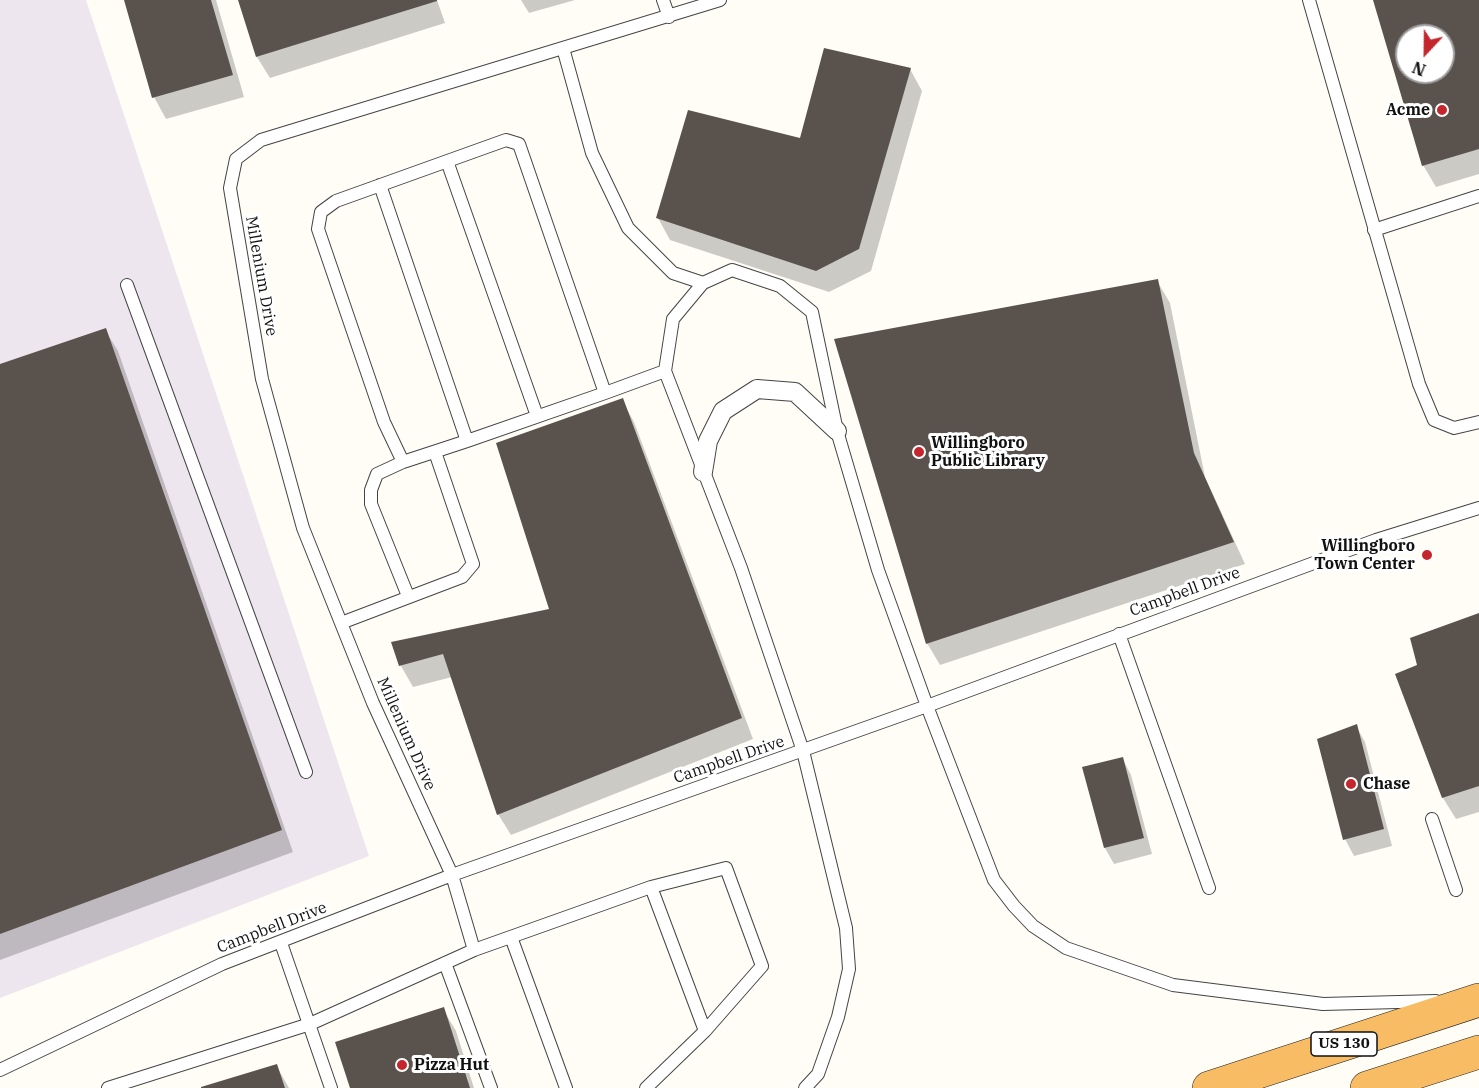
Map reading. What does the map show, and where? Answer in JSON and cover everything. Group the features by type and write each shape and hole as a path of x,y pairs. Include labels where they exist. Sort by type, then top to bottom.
{"highway":[{"name":"US 130","path":"1209,1088 1479,1000"},
{"path":"1367,1088 1422,1079 1479,1052"}],"street":[{"path":"703,472 708,441 723,411 757,389 795,392 837,431"}],"lane":[{"path":"663,0 669,17"},
{"name":"Millenium Drive","path":"474,950 452,875 372,703 303,528 262,379 230,188 236,159 261,140 720,0"},
{"path":"1309,0 1419,384 1434,420 1454,428 1479,422"},
{"path":"563,48 592,153 628,228 673,273 703,283"},
{"path":"403,462 384,422 318,229 321,212 336,201 506,140 519,144 605,393"},
{"path":"447,161 537,416"},
{"path":"380,185 467,441"},
{"path":"1374,230 1479,196"},
{"path":"805,1088 818,1074 838,1017 849,969 846,928 803,751 741,568 665,370 673,319 703,283 732,270 780,286 812,312 837,431 878,570 994,880 1033,926 1066,948 1173,985 1323,1004 1479,1000"},
{"path":"127,285 306,772"},
{"path":"408,596 371,504 370,490 377,474 403,462 435,453 665,370"},
{"path":"341,623 462,577 473,564 435,453"},
{"name":"Campbell Drive","path":"0,1070 222,964 452,875 803,751 1376,540 1479,508"},
{"path":"1119,634 1209,888"},
{"path":"1432,819 1456,891"},
{"path":"108,1088 310,1023 474,950 651,887 726,868 762,966 705,1031 646,1088"},
{"path":"651,887 705,1031"},
{"path":"511,937 566,1088"},
{"path":"281,943 331,1088"},
{"path":"445,963 491,1088"}],"shaded area":[{"path":"0,0 86,0 369,856 0,998"}],"building":[{"path":"124,0 211,0 233,75 152,98"},
{"path":"238,0 437,0 437,1 256,57"},
{"name":"Acme","path":"1373,0 1479,0 1479,149 1422,166 1398,84 1455,84 1455,24 1395,24 1395,75"},
{"path":"824,48 911,68 859,249 816,271 656,218 688,110 800,138"},
{"path":"1158,279 1194,453 1234,542 926,644 834,339"},
{"path":"106,328 282,830 0,934 0,364"},
{"path":"623,398 742,718 497,815 443,654 399,666 391,642 549,609 496,443"},
{"path":"1479,613 1479,786 1442,798 1395,674 1417,665 1410,638"},
{"name":"Chase","path":"1357,724 1384,829 1343,840 1317,739"},
{"path":"1123,757 1144,838 1104,848 1082,767"},
{"name":"Pizza Hut","path":"444,1007 470,1088 350,1088 335,1042"},
{"path":"277,1064 285,1088 201,1088 201,1087"}],"place":[{"name":"Acme","path":"1442,110"},
{"name":"Willingboro Public Library","path":"919,452"},
{"name":"Willingboro Town Center","path":"1427,555"},
{"name":"Chase","path":"1351,784"},
{"name":"Pizza Hut","path":"402,1065"}]}
